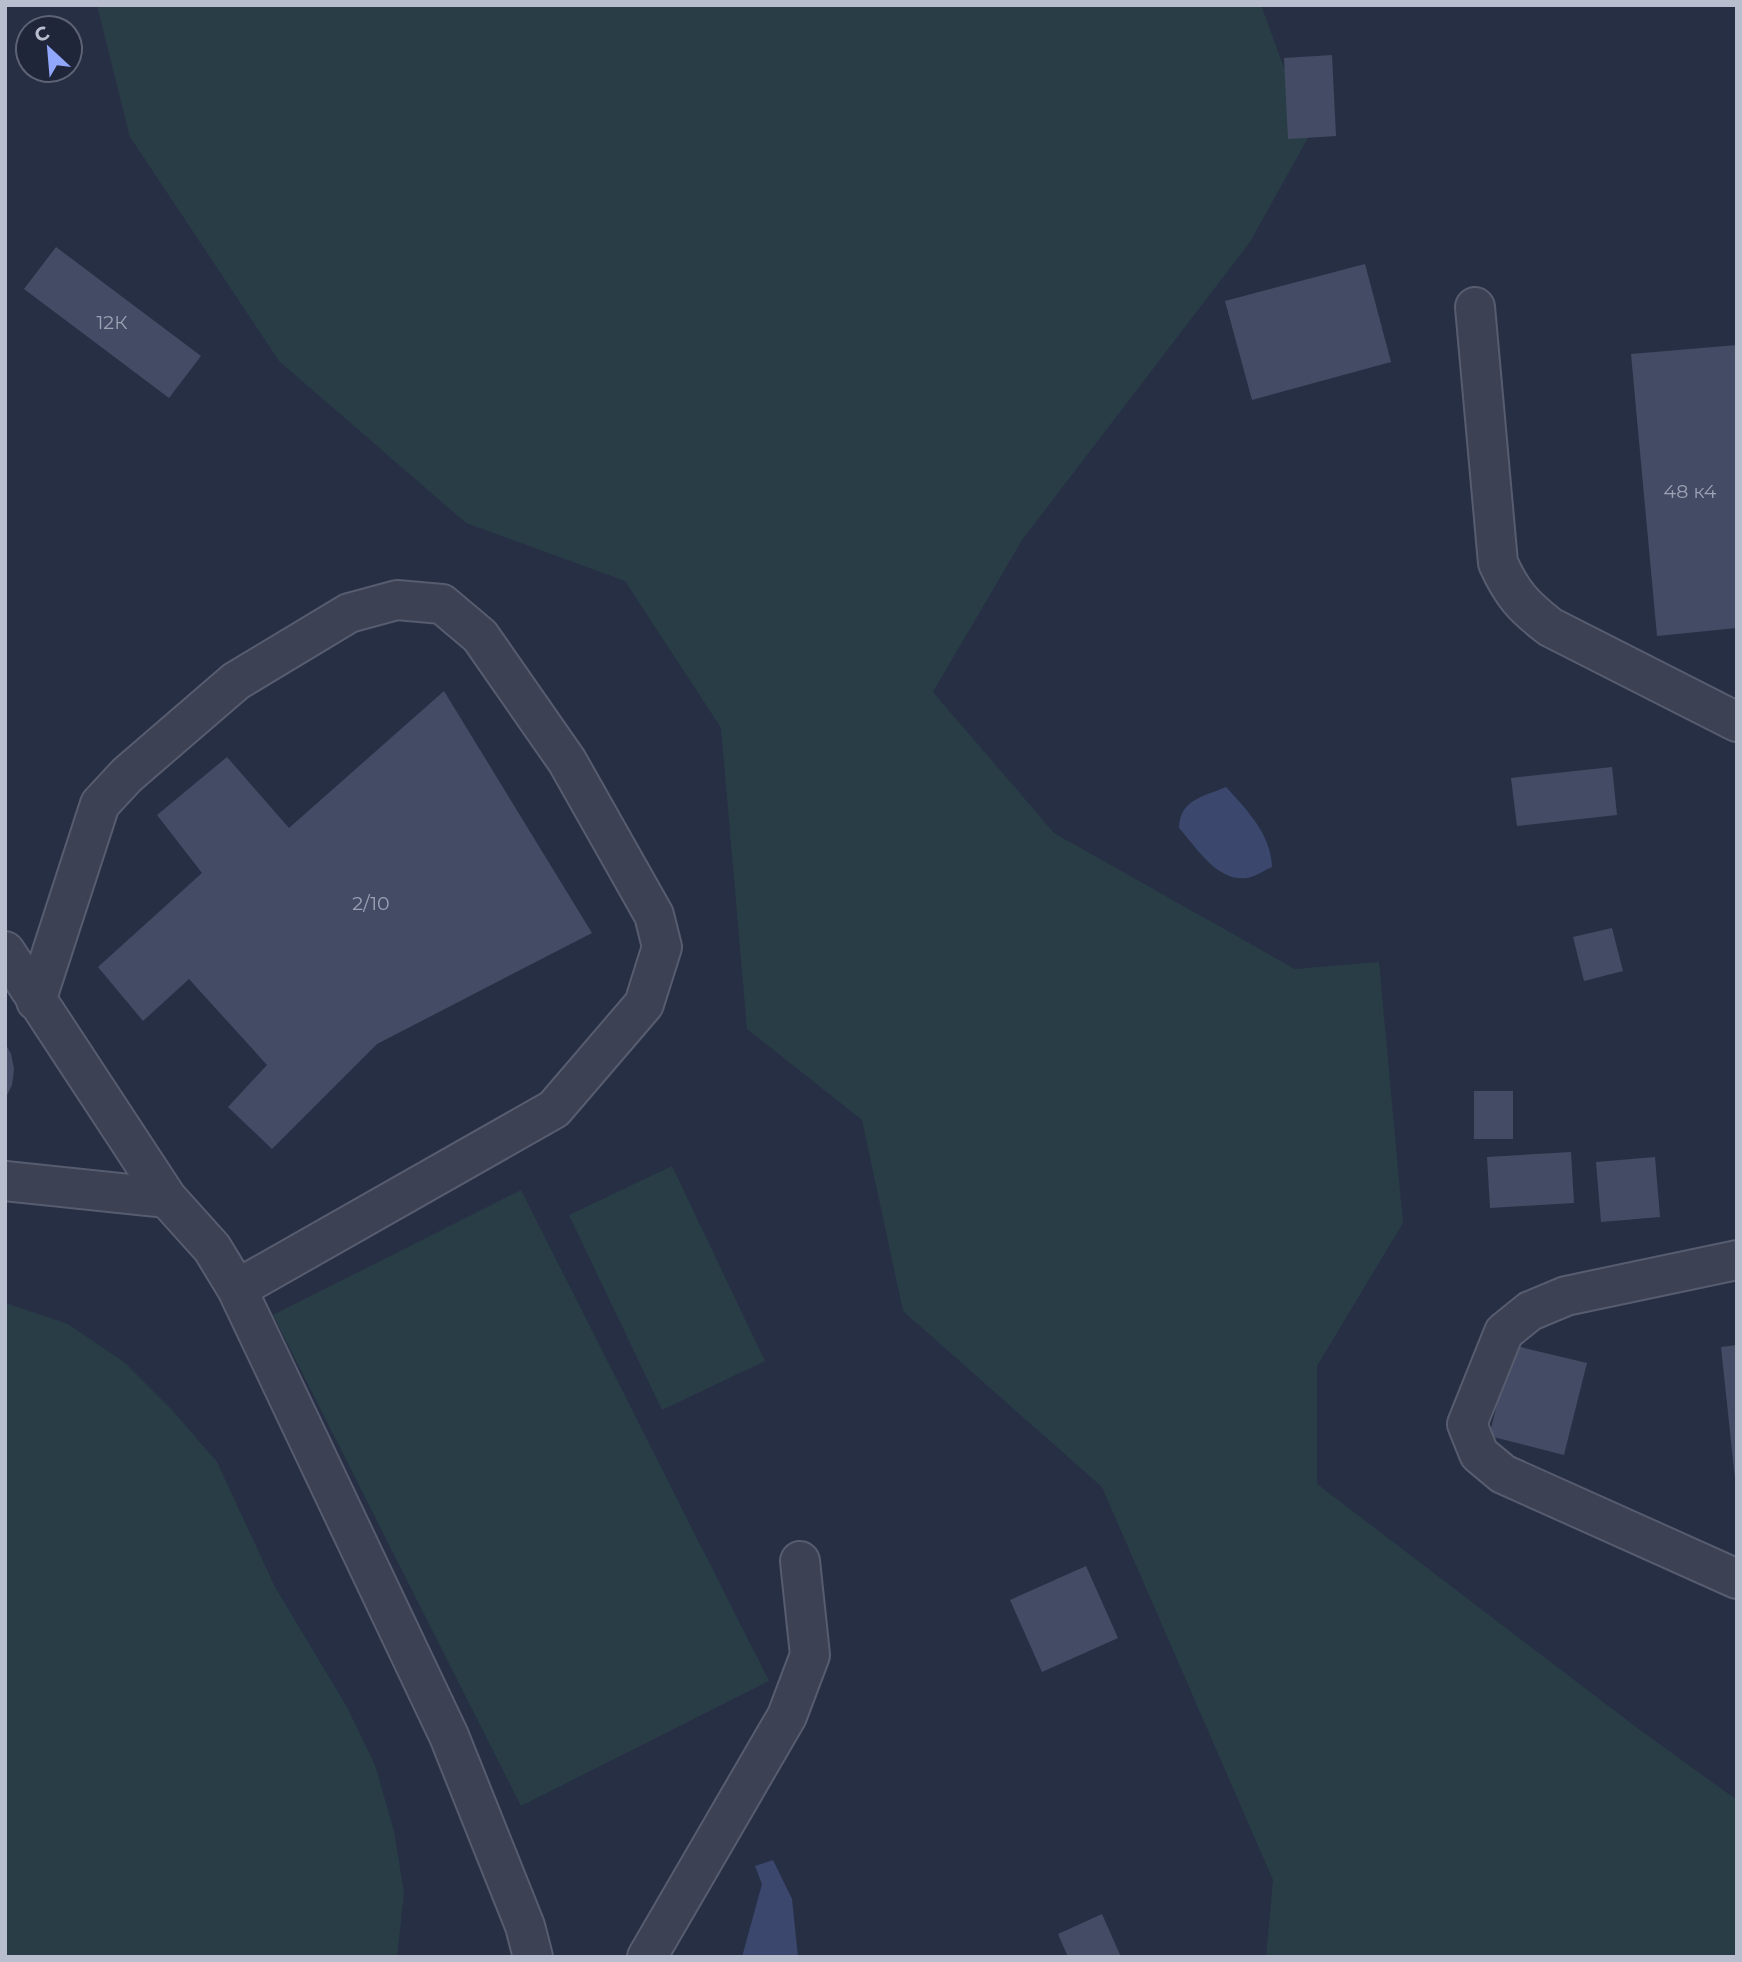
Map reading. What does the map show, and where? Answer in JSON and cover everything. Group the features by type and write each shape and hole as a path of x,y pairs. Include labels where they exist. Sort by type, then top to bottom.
{"lane":[{"path":"1475,307 1498,563 1507,583 1524,606 1550,627 1737,722"},
{"path":"36,1001 100,804 127,775 236,681 349,613 397,600 442,604 480,636 567,761 654,915 662,947 644,1004 554,1109 237,1289"},
{"path":"5,951 167,1198 212,1248 237,1289 449,1737 526,1926 533,1957"},
{"path":"5,1181 167,1198"},
{"path":"1737,1260 1566,1296 1530,1311 1504,1332 1467,1424 1479,1454 1503,1474 1737,1579"},
{"path":"646,1957 788,1716 810,1656 800,1561"}],"shaded area":[{"path":"97,5 1261,5 1309,136 1250,242 1022,540 933,692 1054,833 1295,969 1379,962 1403,1223 1317,1366 1317,1484 1640,1730 1737,1800 1737,1957 1266,1957 1273,1880 1102,1487 903,1311 862,1120 747,1029 721,728 625,581 466,523 279,361 130,137"},
{"path":"672,1166 765,1361 662,1410 569,1215"},
{"path":"521,1190 769,1681 521,1806 273,1315"},
{"path":"5,1303 68,1324 124,1362 171,1409 217,1462 275,1587 347,1707 375,1765 394,1831 404,1893 397,1957 5,1957"}],"water":[{"path":"1226,787 1263,833 1271,855 1272,867 1247,878 1226,875 1217,869 1179,828 1180,818 1188,805"},
{"path":"773,1860 792,1899 798,1957 742,1957 762,1884 755,1866"}],"building":[{"path":"1332,55 1336,136 1288,139 1284,58"},
{"path":"56,247 201,356 169,398 24,289"},
{"path":"1365,264 1391,362 1252,400 1225,301"},
{"path":"1737,345 1737,628 1657,636 1631,354"},
{"path":"444,691 592,933 377,1044 272,1149 228,1107 267,1065 189,979 143,1021 98,967 202,873 157,815 227,757 289,828"},
{"path":"1612,767 1617,815 1517,826 1511,778"},
{"path":"1612,928 1623,971 1584,981 1573,937"},
{"path":"5,1043 14,1069 12,1085 5,1099"},
{"path":"1474,1091 1513,1091 1513,1139 1474,1139"},
{"path":"1571,1152 1574,1203 1490,1208 1487,1157"},
{"path":"1655,1157 1660,1217 1601,1222 1596,1162"},
{"path":"1512,1345 1587,1363 1564,1455 1489,1436"},
{"path":"1737,1345 1737,1479 1735,1479 1721,1347"},
{"path":"1086,1566 1118,1638 1042,1672 1010,1600"},
{"path":"1102,1914 1121,1957 1068,1957 1058,1934"}]}
